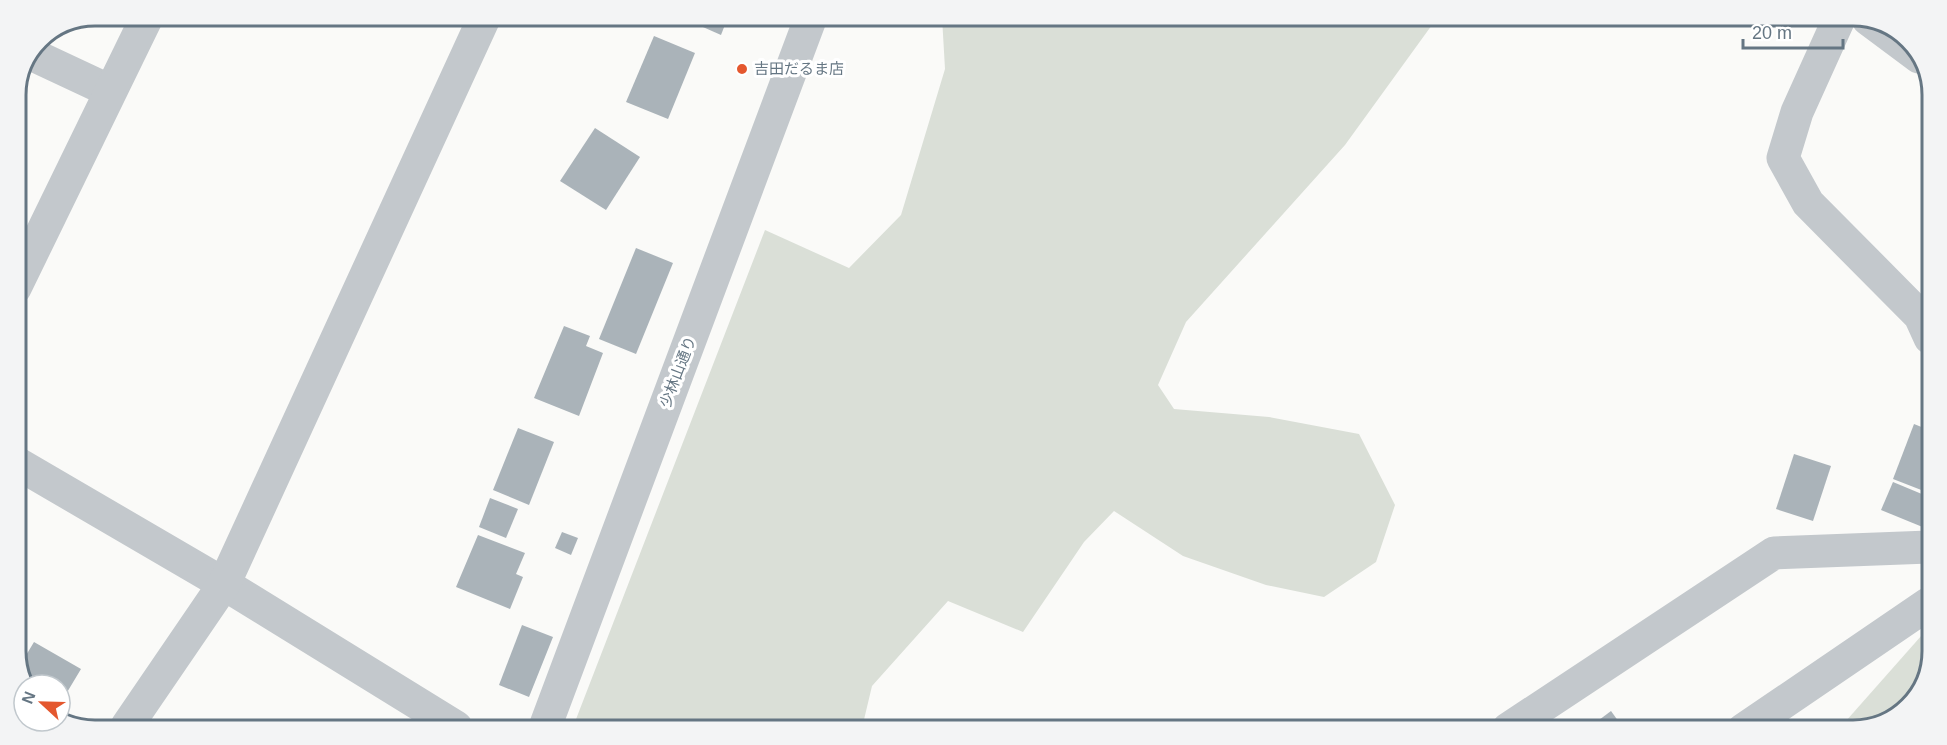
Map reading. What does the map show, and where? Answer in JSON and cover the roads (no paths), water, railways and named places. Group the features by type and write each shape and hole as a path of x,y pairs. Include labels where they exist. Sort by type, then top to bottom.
{"street":[{"path":"26,265 142,26"},
{"path":"132,720 224,584 480,26"},
{"name":"少林山通り","path":"548,720 808,26"},
{"path":"1836,26 1797,112 1783,158 1808,203 1921,319"},
{"path":"37,56 110,91"},
{"path":"26,468 224,584 445,720"},
{"path":"1522,720 1774,553 1922,547"},
{"path":"1758,720 1922,608"}],"place":[{"name":"吉田だるま店","path":"742,69"}]}
